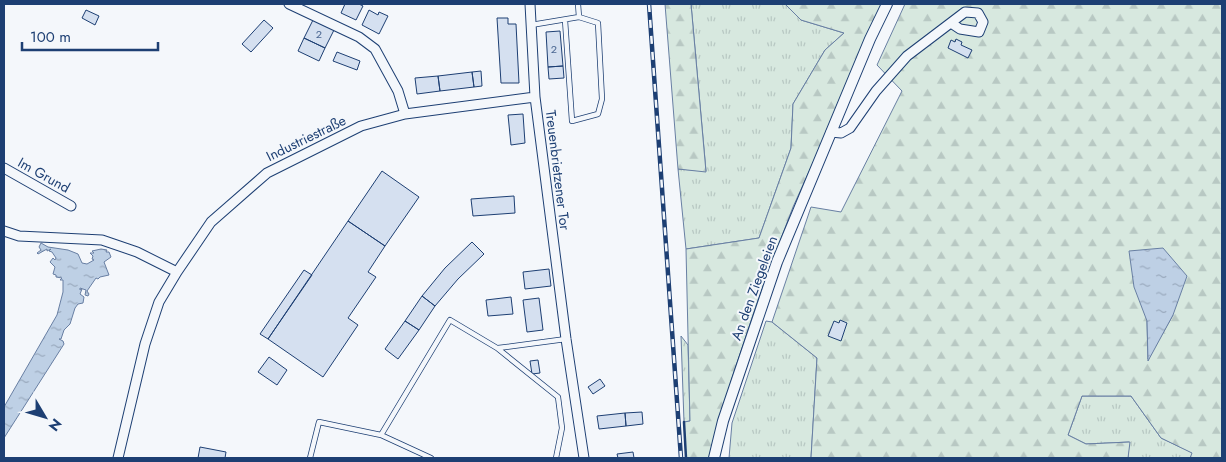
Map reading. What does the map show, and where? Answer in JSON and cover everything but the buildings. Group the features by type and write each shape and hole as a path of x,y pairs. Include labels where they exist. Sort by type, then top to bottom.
{"street":[{"path":"289,4 359,37 375,48 398,91 405,114"},
{"name":"Treuenbrietzener Tor","path":"530,4 535,97 566,339 584,458"},
{"name":"An den Ziegeleien","path":"714,458 731,398 777,262 870,39 887,4"},
{"path":"831,132 841,133 850,128 876,91 907,56 950,23"},
{"name":"Industriestraße","path":"118,458 145,344 159,302 176,272 211,222 267,173 361,126 405,114 535,97"},
{"name":"Im Grund","path":"4,168 72,206"},
{"path":"4,231 18,236 102,240 137,252 176,272"}],"lane":[{"path":"578,4 579,17"},
{"path":"531,25 579,17 598,23 602,99 598,114 572,120 565,20"},
{"path":"381,435 450,320 498,348 558,397 562,428 556,458"},
{"path":"498,348 566,339"},
{"path":"310,458 319,422 381,435 431,458"}],"green space":[{"path":"665,4 691,4 706,172 678,169"},
{"path":"691,4 785,4 801,20 844,33 825,50 793,104 791,148 759,238 686,249 678,169 706,171"},
{"path":"785,4 885,4 793,207 761,291 732,378 710,458 686,458 684,422 690,421 686,249 759,238 791,148 793,104 825,50 844,33 801,20"},
{"path":"905,4 1222,4 1222,458 1190,458 1192,453 1161,438 1131,396 1082,396 1068,435 1086,444 1130,442 1128,458 811,458 817,358 772,322 811,207 841,212 902,91 877,65","holes":["1173,315 1148,359 1147,321"]},
{"path":"766,321 772,322 817,358 811,458 729,458 732,423"},
{"path":"681,336 688,345 690,421 684,422"},
{"path":"1082,396 1131,396 1161,438 1193,453 1190,458 1128,458 1129,442 1086,444 1068,435"}],"water":[{"path":"41,243 48,247 68,250 78,254 82,263 87,264 94,260 90,253 94,253 92,251 107,250 106,252 109,252 111,257 104,262 109,275 96,278 87,291 88,296 85,295 86,290 80,288 80,290 82,289 80,294 84,297 83,303 78,304 75,308 70,324 64,330 61,339 59,339 64,344 4,438 4,407 57,315 63,292 63,280 60,280 62,278 56,277 53,274 55,267 50,262 53,258 55,260 56,258 49,251 51,249 37,253 41,250 39,247"},
{"path":"1163,248 1187,276 1173,315 1148,361 1147,321 1134,287 1129,251"}],"railway":[{"path":"649,4 681,458"}],"wall":[{"path":"684,422 686,458"}]}
